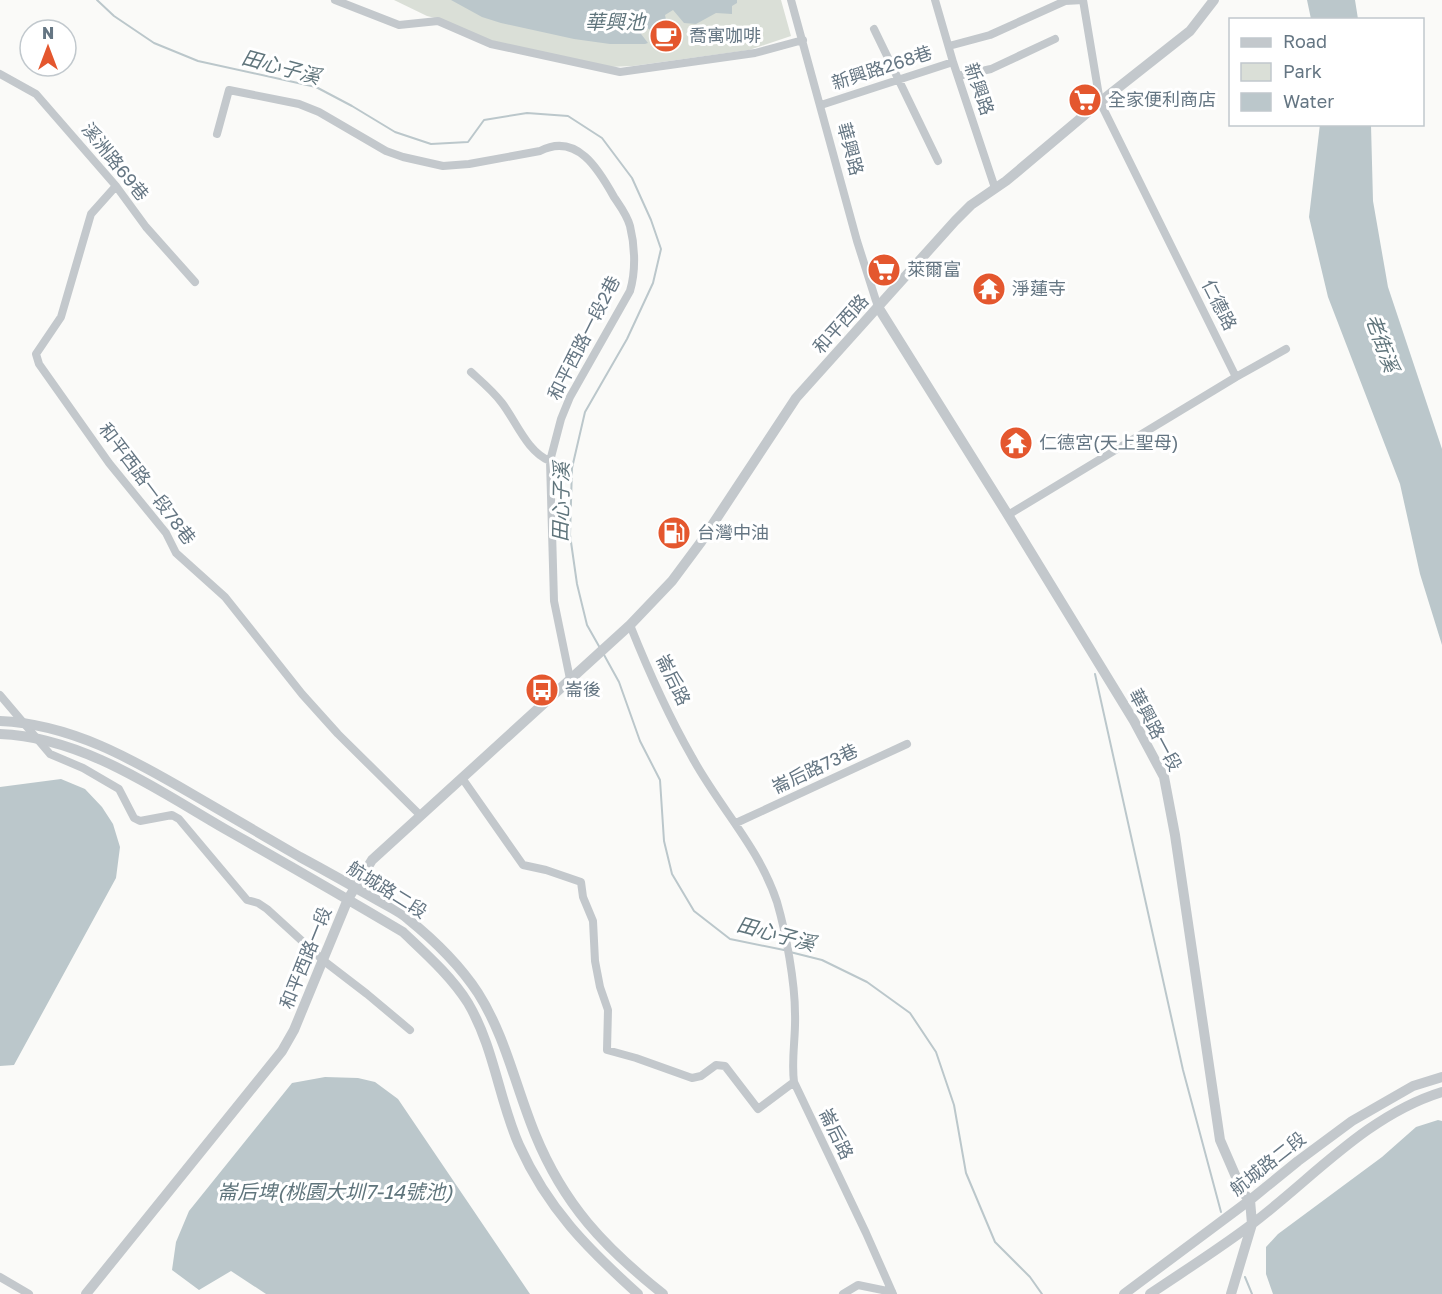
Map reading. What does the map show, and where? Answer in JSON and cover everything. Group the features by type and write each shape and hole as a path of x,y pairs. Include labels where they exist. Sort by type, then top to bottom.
{"street":[{"path":"335,0 399,25 438,21 491,44 620,72 755,53 803,40"},
{"name":"華興路","path":"791,0 857,241 878,307"},
{"name":"新興路","path":"935,0 995,188"},
{"path":"949,46 990,34 1065,1 1083,0"},
{"name":"仁德路","path":"1083,0 1100,102 1236,378"},
{"name":"和平西路","path":"586,664 630,625 672,581 701,542 796,398 955,221 971,205 1053,143 1100,102 1190,31 1214,0"},
{"path":"874,29 938,161"},
{"path":"958,76 991,69 1055,39"},
{"name":"新興路268巷","path":"821,105 953,62"},
{"name":"溪洲路69巷","path":"0,74 36,94 116,186 146,227 195,282"},
{"name":"和平西路一段2巷","path":"218,134 229,90 298,104 319,112 386,151 403,157 444,166 469,164 564,146 579,152 593,163 602,175 630,226 634,278 630,291 570,397 561,419 550,461 554,601 570,679"},
{"name":"和平西路一段78巷","path":"116,186 91,214 61,317 36,354 39,364 109,463 166,533 176,554 225,597 302,694 338,734 420,815"},
{"name":"華興路一段","path":"878,307 1134,721 1164,777 1175,835 1220,1140 1243,1193 1250,1200 1252,1224"},
{"path":"1008,515 1286,350"},
{"path":"471,372 493,392 521,433 542,458 550,461"},
{"name":"崙后路","path":"630,625 692,758 736,823 768,879 777,904 793,978 795,1015 792,1068 794,1082 893,1293"},
{"name":"和平西路一段","path":"87,1294 282,1051 294,1030 348,899 372,860 586,664"},
{"path":"0,695 50,754 83,768 119,789 134,818 140,822 172,815 179,819 247,900 267,909 323,961 368,994 410,1030"},
{"name":"航城路二段","path":"0,721 21,722 57,729 100,744 150,770 406,917 458,966 478,994 490,1017 535,1134 565,1192 580,1215 602,1241 629,1267 663,1294"},
{"name":"航城路二段","path":"0,734 22,735 96,757 404,932 434,962 468,1003 484,1041 519,1144 539,1182 565,1222 600,1260 638,1294"},
{"name":"崙后路73巷","path":"736,823 907,744"},
{"path":"462,778 523,865 581,882 583,897 593,921 595,961 600,987 608,1010 607,1050 692,1078 700,1076 716,1065 725,1066 758,1108 794,1082"},
{"name":"航城路二段","path":"1124,1294 1352,1121 1413,1086 1442,1077"},
{"name":"航城路二段","path":"1150,1294 1252,1224 1347,1145 1383,1120 1442,1092"},
{"path":"1231,1294 1252,1224"},
{"path":"0,1276 29,1294"},
{"path":"843,1294 858,1285 893,1293"}],"green space":[{"path":"394,0 781,0 791,36 749,50 633,66 609,67 494,44"}],"water":[{"name":"華興池","path":"451,0 737,0 737,3 732,6 732,14 716,13 696,24 684,23 673,10 665,15 667,25 653,31 647,28 641,34 648,43 610,44 574,39 501,23 482,17"},
{"path":"1307,0 1355,0 1358,18 1311,18"},
{"name":"老街溪","path":"1320,126 1371,126 1373,201 1388,287 1442,449 1442,645 1420,574 1400,484 1328,297 1309,217"},
{"path":"61,779 85,789 102,807 113,824 120,847 116,878 14,1065 0,1066 0,787"},
{"name":"崙后埤(桃園大圳7-14號池)","path":"325,1077 358,1078 375,1082 398,1099 530,1294 266,1294 231,1271 199,1290 172,1270 176,1242 189,1211 292,1083"},
{"path":"1438,1120 1442,1121 1442,1294 1273,1294 1266,1274 1266,1247 1278,1234 1382,1157 1416,1127"}],"waterway":[{"name":"田心子溪","path":"97,0 114,16 154,43 198,61 316,87 395,132 431,144 468,142 484,120 527,113 568,116 602,138 632,178 661,249 653,283 627,339 585,412 572,468 570,535 577,584 587,625 600,648"},
{"name":"田心子溪","path":"603,653 619,682 640,741 660,780 664,841 672,874 694,911 730,939 784,950"},
{"path":"1095,674 1183,1070 1221,1212"},
{"name":"田心子溪","path":"790,952 822,960 867,982 910,1013 936,1052 954,1105 966,1173 995,1242 1030,1277 1042,1294"},
{"path":"1245,1277 1252,1294"}],"place":[{"name":"喬寓咖啡","path":"666,36"},
{"name":"全家便利商店","path":"1085,100"},
{"name":"萊爾富","path":"884,270"},
{"name":"淨蓮寺","path":"989,289"},
{"name":"仁德宮(天上聖母)","path":"1016,443"},
{"name":"台灣中油","path":"674,533"},
{"name":"崙後","path":"542,690"}]}
